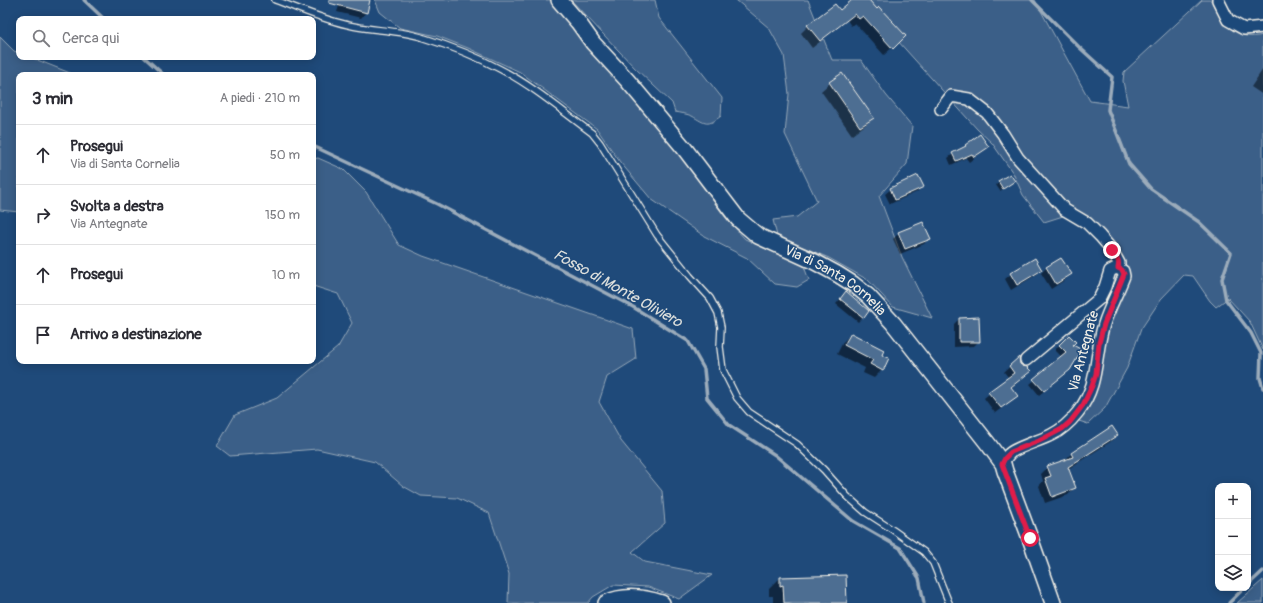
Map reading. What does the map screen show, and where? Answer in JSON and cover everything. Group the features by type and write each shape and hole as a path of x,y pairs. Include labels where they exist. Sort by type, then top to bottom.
{"street":[{"name":"Via di Santa Cornelia","path":"559,0 578,22 593,43 627,80 684,148 738,219 758,236 838,274 853,284 868,296 904,335 1002,464 1053,603"},
{"path":"1218,0 1228,20 1244,29 1263,27"},
{"path":"941,109 951,96 969,99 987,113 1003,134 1018,158 1065,210 1087,224 1112,250 1120,263 1118,268"},
{"name":"Via Antegnate","path":"1002,464 1011,452 1039,441 1062,429 1070,422 1083,405 1096,374 1099,343 1104,324 1124,276 1123,271 1118,268 1114,268 1110,271 1099,299 1026,360"},
{"path":"606,603 619,598 630,597 643,598 662,603"}],"lane":[{"path":"275,0 329,20 352,26 423,37 476,57 501,69 531,88 592,133 600,142 657,235 710,298 718,314 721,327 720,347 723,370 737,398 749,412 798,444 847,496 865,512 924,552 933,563 949,603"}],"shaded area":[{"path":"375,0 550,0 673,146 725,217 745,239 803,264 809,280 797,287 775,284 747,258 704,236 651,199 620,162 597,129 520,72 468,48 437,36 400,28 380,12"},
{"path":"571,0 655,0 659,18 722,98 721,116 713,122 706,123 690,115 675,112 672,103 635,68"},
{"path":"736,0 808,0 832,60 861,60 886,95 912,126 907,164 879,196 902,257 932,318 893,307 868,280 829,258 777,236 773,220 797,217 817,201 785,134 789,94 784,55 769,28"},
{"path":"861,0 1035,0 1090,101 1128,106 1123,81 1124,72 1202,0 1211,0 1225,23 1237,33 1245,36 1263,35 1263,350 1250,322 1228,298 1216,307 1210,301 1193,276 1184,275 1161,299 1141,329 1127,368 1105,408 1088,424 1079,421 1104,338 1127,279 1127,266 1089,223 1063,216 1044,222 1023,195 1013,173 992,143 977,129"},
{"path":"0,37 16,52 16,60 38,60 68,72 16,72 16,212 0,210"},
{"path":"316,158 343,169 366,192 399,245 423,256 633,329 636,359 607,377 599,402 621,441 662,491 665,523 632,552 645,562 712,575 679,599 648,587 613,585 593,597 588,603 508,603 509,574 489,513 457,498 421,496 403,486 375,462 317,449 230,456 217,446 235,415 277,398 338,347 352,323 338,294 316,287"},
{"path":"1263,580 1263,603 1237,603 1251,591"}],"building":[{"path":"329,0 370,0 367,13 329,3"},
{"path":"852,0 869,0 877,9 879,7 906,36 893,49 863,16 859,19 855,14 820,41 807,25 835,4 840,10"},
{"path":"842,73 874,118 860,127 829,82"},
{"path":"980,134 989,147 974,157 972,154 956,161 952,153 966,146 965,145"},
{"path":"1010,174 1015,181 1003,189 998,181"},
{"path":"918,175 924,187 895,200 890,188"},
{"path":"923,222 931,239 905,249 898,232"},
{"path":"1035,258 1042,270 1017,285 1010,273"},
{"path":"1061,258 1072,274 1056,284 1046,267"},
{"path":"846,291 869,311 864,318 840,299"},
{"path":"979,317 980,342 959,342 959,318"},
{"path":"851,333 884,350 882,355 889,358 883,371 870,364 873,360 844,345"},
{"path":"1069,335 1076,342 1073,345 1082,350 1070,370 1044,391 1033,379 1066,352 1059,345"},
{"path":"1019,357 1020,364 1027,367 1031,371 1011,387 1018,396 1001,408 988,392 1014,373 1009,366"},
{"path":"1112,426 1118,435 1068,467 1076,488 1052,497 1045,478 1051,476 1047,466 1073,457 1071,453"},
{"path":"846,575 847,603 784,603 783,585 780,586 780,577"}],"waterway":[{"name":"Fosso di Monte Oliviero","path":"84,0 101,16"},
{"path":"1032,0 1079,47 1112,77 1108,110 1129,164 1151,189 1199,222 1231,253 1222,279 1226,300 1251,333 1261,353 1260,378 1263,388"},
{"name":"Fosso di Monte Oliviero","path":"147,60 161,72"},
{"name":"Fosso di Monte Oliviero","path":"316,147 437,204 633,307 688,341 704,369 707,398 729,425 775,455 853,521 900,548 919,578 924,603"},
{"path":"1251,582 1263,571"},
{"path":"1229,603 1241,591"}],"route":[{"path":"1030,538 1020,508 1002,464 1011,452 1039,441 1062,429 1070,422 1087,398 1096,374 1099,343 1104,324 1124,274 1124,272 1118,268 1120,263 1112,250"}]}
